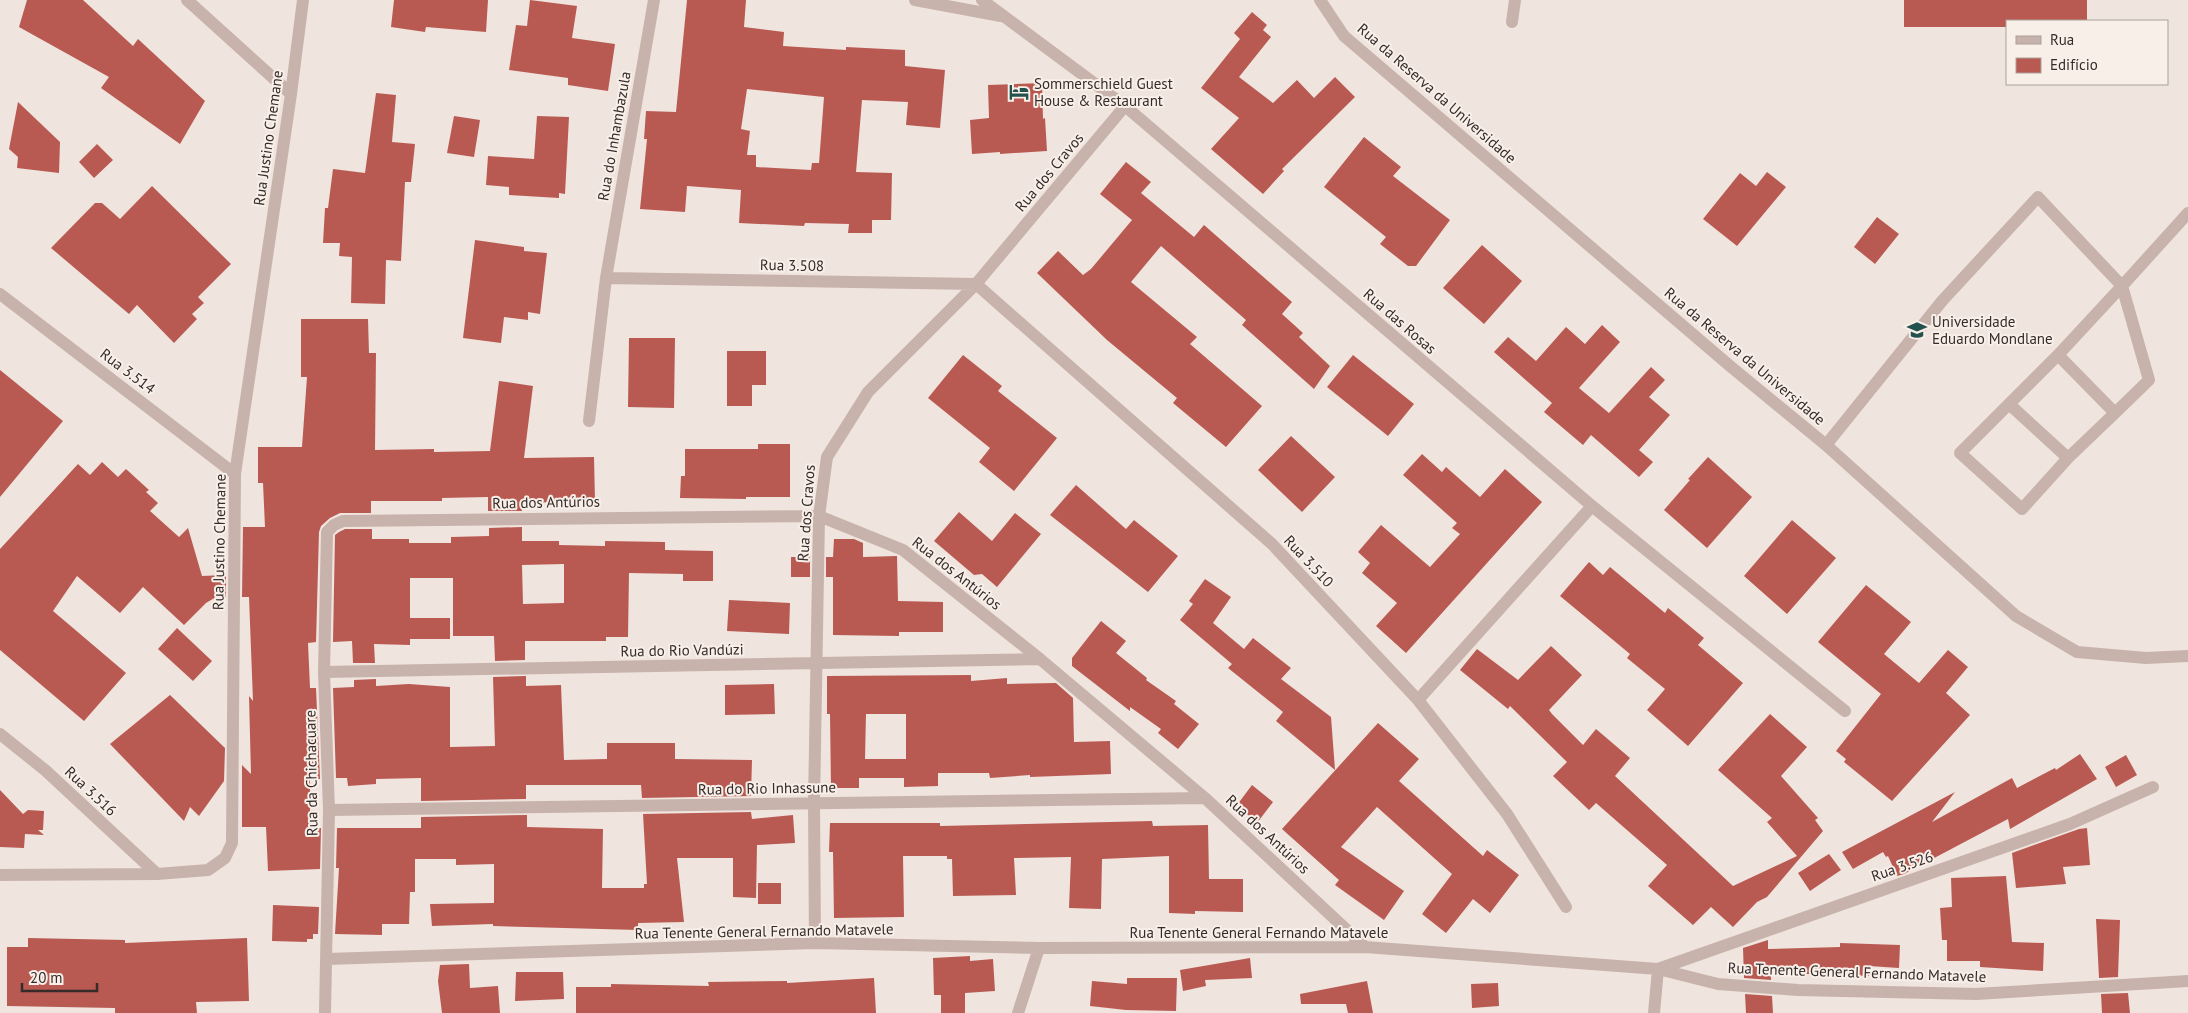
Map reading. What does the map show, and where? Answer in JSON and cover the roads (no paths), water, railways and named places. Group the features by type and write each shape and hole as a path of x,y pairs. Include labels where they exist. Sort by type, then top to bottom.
{"street":[{"path":"187,0 291,94"},
{"name":"Rua Justino Chemane","path":"0,875 156,874 208,870 224,858 232,844 236,474 303,0"},
{"name":"Rua do Inhambazula","path":"589,421 606,278 654,0"},
{"path":"915,0 1002,16"},
{"name":"Rua das Rosas","path":"982,0 1125,106 1592,506 1845,711"},
{"name":"Rua da Reserva da Universidade","path":"1320,0 1320,4 1344,36 1730,366 1826,445 2016,616 2077,652 2146,658 2188,656"},
{"path":"1512,22 1515,0"},
{"name":"Rua dos Cravos","path":"815,943 814,804 819,516 827,457 868,392 976,284 1125,106"},
{"path":"1826,445 1942,302 2038,197 2122,286 2149,380 2068,458 2022,509 1960,453 2058,355 2122,286 2188,213"},
{"name":"Rua 3.508","path":"606,278 976,284"},
{"name":"Rua 3.510","path":"976,284 1272,544 1418,700 1507,814 1566,907"},
{"name":"Rua 3.514","path":"0,294 236,474"},
{"path":"2058,355 2115,413"},
{"path":"2009,404 2068,458"},
{"path":"1418,700 1592,506"},
{"name":"Rua dos Antúrios","path":"327,532 334,525 343,521 819,516 903,550 1040,659 1205,798 1366,947"},
{"name":"Rua da Chichacuare","path":"325,1013 329,810 324,672 327,532"},
{"name":"Rua do Rio Vandúzi","path":"324,672 1040,659"},
{"name":"Rua 3.516","path":"0,734 46,770 156,874"},
{"name":"Rua 3.526","path":"1658,969 2070,824 2153,788"},
{"name":"Rua do Rio Inhassune","path":"329,810 1205,798"},
{"name":"Rua Tenente General Fernando Matavele","path":"327,959 815,943 1039,948 1366,947 1658,969 1718,984 1798,990 1976,994 2188,981"},
{"path":"1018,1013 1039,948"},
{"path":"1654,1013 1658,969"}],"place":[{"name":"Sommerschield Guest House & Restaurant","path":"1019,92"},
{"name":"Universidade Eduardo Mondlane","path":"1917,330"}]}
